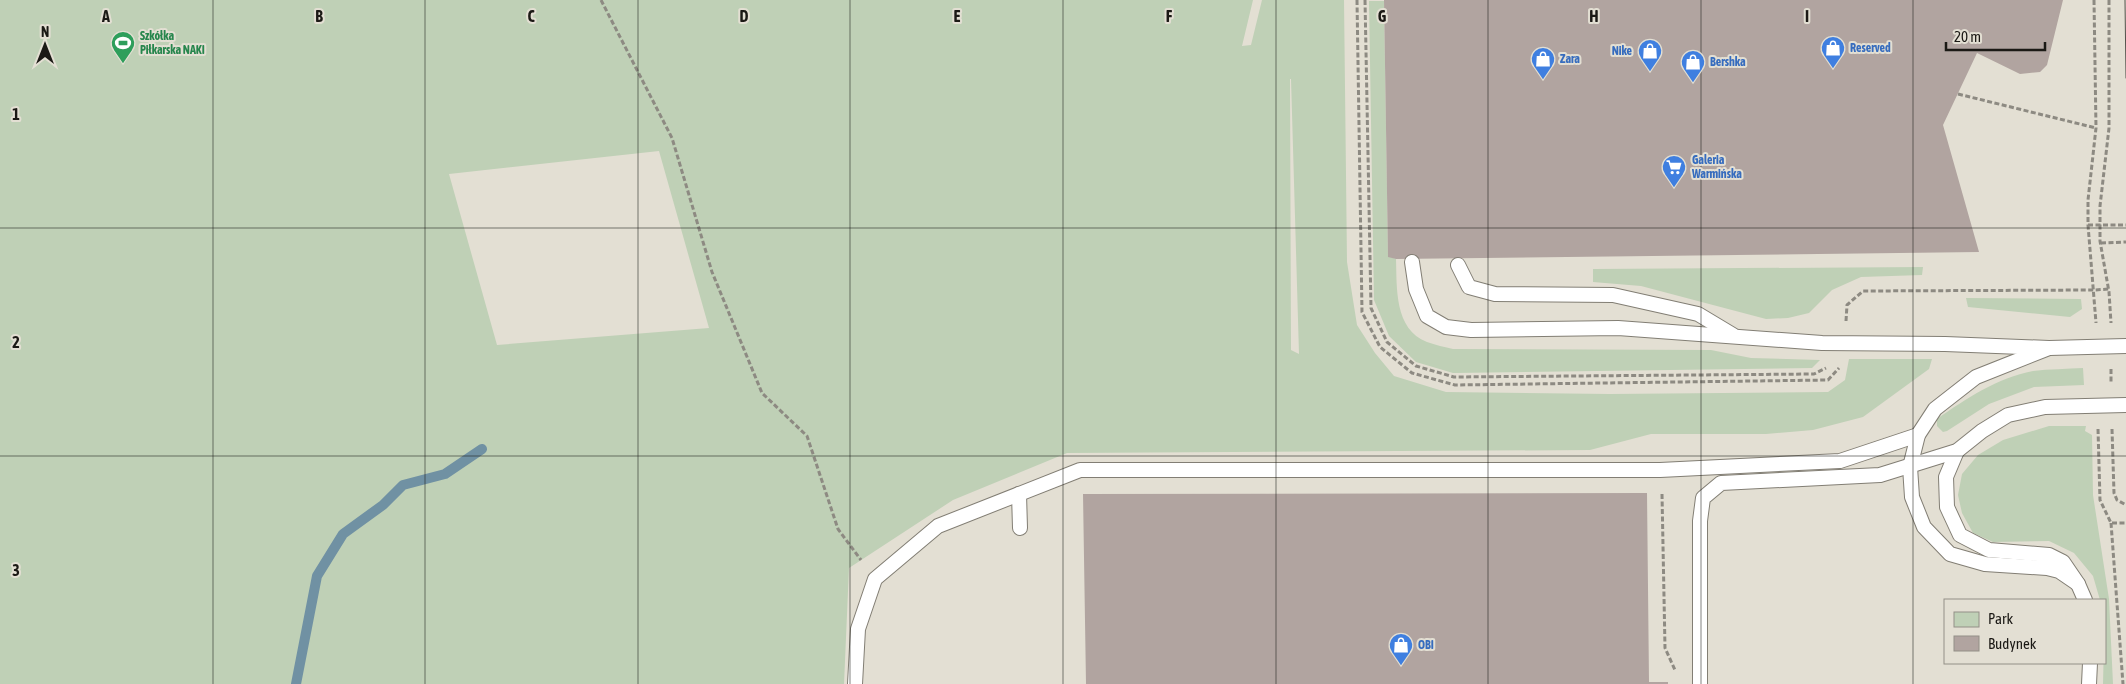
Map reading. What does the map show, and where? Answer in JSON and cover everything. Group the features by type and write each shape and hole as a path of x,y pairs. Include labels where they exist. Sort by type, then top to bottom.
{"lane":[{"path":"1412,262 1416,289 1427,316 1446,327 1471,330 1618,328 1822,343 1945,344 2048,348 2126,346"},
{"path":"1458,265 1468,287 1495,294 1613,295 1698,314 1736,336"},
{"path":"2048,348 1976,377 1934,409 1918,435 1910,467 1912,497 1924,527 1950,554 1985,564 2046,568 2059,571 2078,584"},
{"path":"1700,684 1700,521 1703,498 1721,483 1880,475 1957,451 1982,431 2008,415 2045,407 2126,405"},
{"path":"855,684 858,629 875,579 938,526 1080,470 1660,470 1840,461 1918,435"},
{"path":"1957,451 1946,477 1947,507 1960,535 1989,550 2048,554 2063,562 2078,584 2085,599"},
{"path":"1020,494 1020,528"},
{"path":"2089,684 2090,664"}],"path":[{"path":"602,0 672,138 712,272 762,393 807,436 838,529 875,579"},
{"path":"2094,0 2096,128 2088,200 2088,225 2096,324"},
{"path":"2109,0 2109,135 2100,201 2100,225 2101,243 2109,289 2111,319"},
{"path":"1958,94 2096,128"},
{"path":"2088,225 2126,225"},
{"path":"2101,243 2126,242"},
{"path":"1846,323 1847,305 1864,292 2109,289"},
{"path":"2111,367 2111,385"},
{"path":"2096,421 2098,428 2100,500 2111,523 2123,684"},
{"path":"2112,421 2114,493 2117,500 2126,505"},
{"path":"1660,470 1665,648 1676,673"},
{"path":"2111,523 2126,523"}],"green space":[{"path":"0,0 1253,0 1242,46 1251,45 1262,0 1344,0 1347,262 1357,325 1375,353 1394,376 1446,392 1610,394 1828,392 1845,380 1849,359 1932,359 1929,369 1863,417 1813,430 1766,434 1651,434 1590,450 1067,453 953,500 849,568 844,684 0,684","holes":["1291,79 1299,354 1291,350","659,151 709,328 497,345 449,174"]},
{"path":"1369,1 1384,1 1388,256 1396,259 1398,295 1403,318 1408,328 1416,336 1427,342 1453,349 1711,350 1751,358 1820,360 1812,368 1453,373 1416,362 1389,336 1374,300"},
{"path":"1923,267 1922,275 1861,277 1832,290 1809,313 1788,318 1766,319 1641,286 1593,282 1593,269"},
{"path":"1966,298 2081,299 2082,309 2070,317 1968,307"},
{"path":"2083,368 2084,385 2034,387 1989,404 1947,431 1943,432 1937,426 1937,419 1948,411 1971,396 2007,378 2033,371"},
{"path":"2049,426 2086,426 2085,431 2092,435 2093,495 2109,599 2113,684 2103,684 2103,664 2106,664 2106,599 2100,599 2093,576 2074,553 2049,541 1993,542 1973,533 1962,513 1958,495 1962,474 1978,455 2003,440"}],"building":[{"name":"Galeria Warmińska","path":"1384,0 2063,0 2047,65 2040,72 2020,74 1977,53 1943,125 1979,252 1396,259 1388,257"},
{"path":"1647,493 1649,682 1668,682 1668,684 1086,684 1083,494"}],"waterway":[{"path":"296,684 317,576 343,534 383,505 403,485 445,474 482,449"}],"tram line":[{"path":"2125,0 2126,78"}],"place":[{"name":"Szkółka Piłkarska NAKI","path":"123,64"},
{"name":"Reserved","path":"1833,69"},
{"name":"Nike","path":"1650,72"},
{"name":"Zara","path":"1543,80"},
{"name":"Bershka","path":"1693,83"},
{"name":"Galeria Warmińska","path":"1674,188"},
{"name":"OBI","path":"1401,666"}]}
